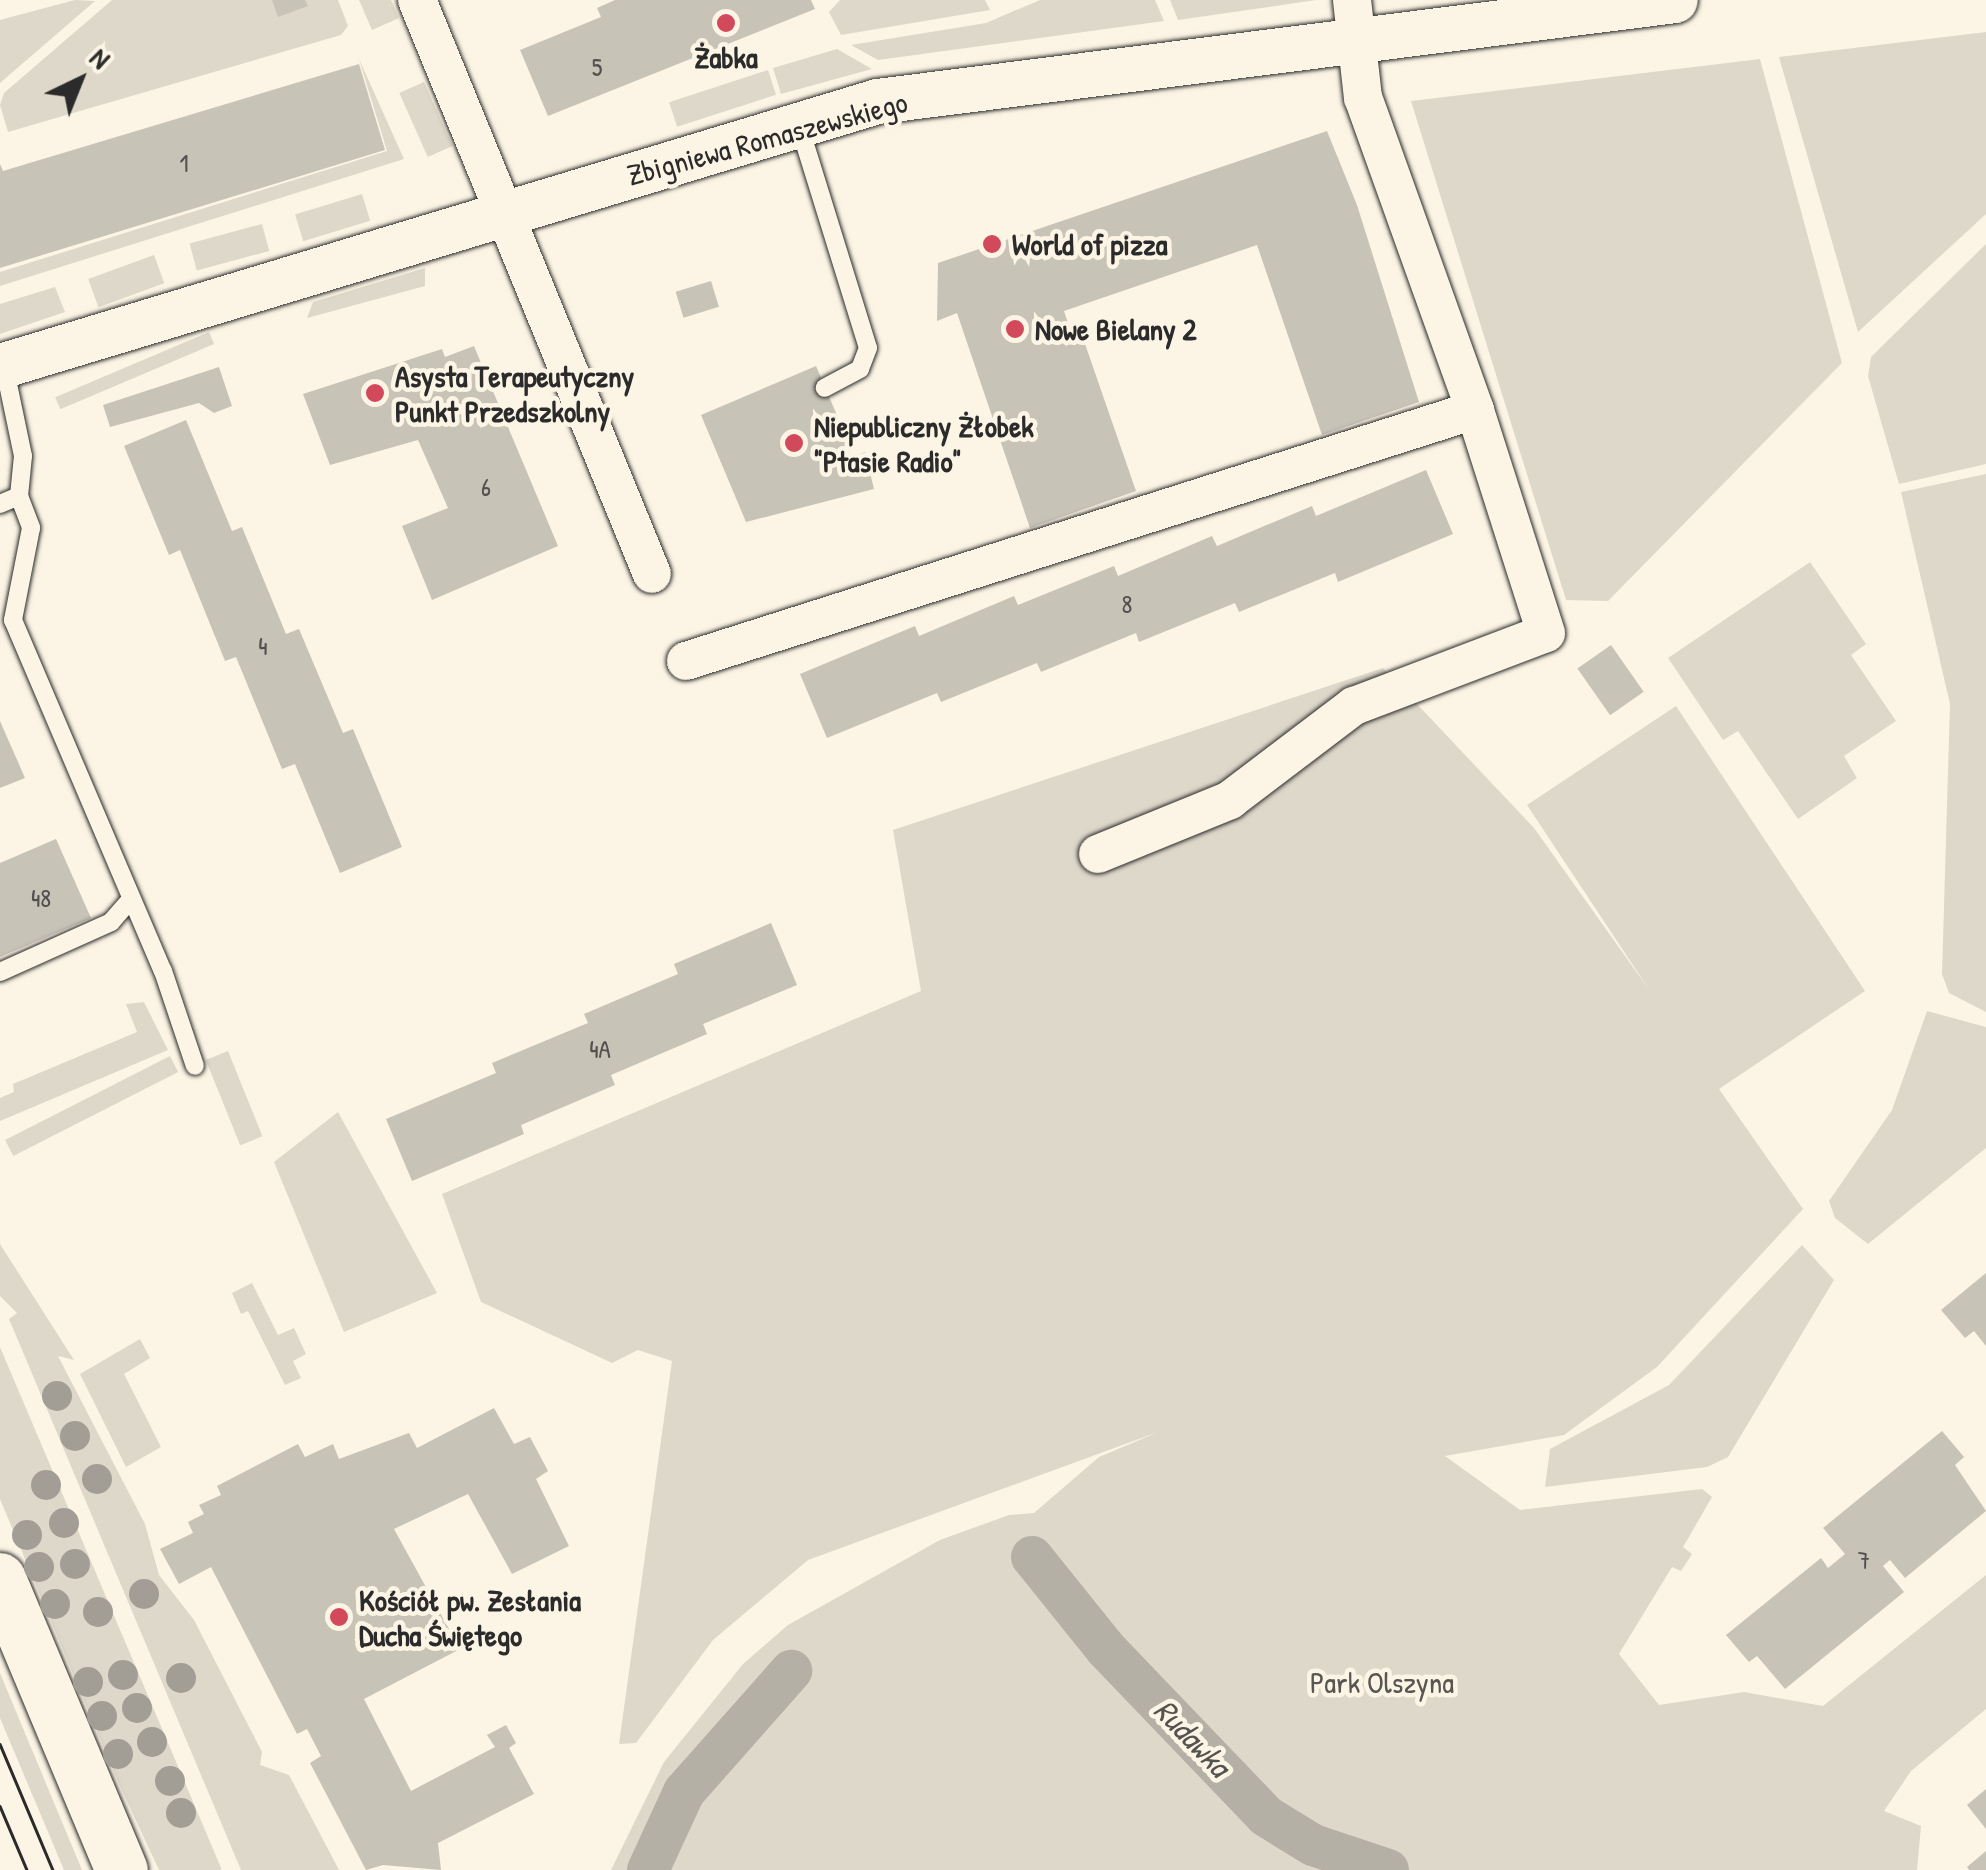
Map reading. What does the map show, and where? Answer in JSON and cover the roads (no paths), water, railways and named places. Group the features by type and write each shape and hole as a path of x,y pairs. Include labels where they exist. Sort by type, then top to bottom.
{"main road":[{"path":"0,1579 122,1870"}],"street":[{"path":"417,0 652,574"},
{"name":"Zbigniewa Romaszewskiego","path":"2,366 876,101 1354,20 1675,0"},
{"path":"1098,854 1230,800 1354,706 1546,634 1474,410 1362,98 1354,20"},
{"path":"686,661 1474,410"}],"lane":[{"path":"799,124 868,348 860,369 826,388"},
{"path":"2,366 23,456 19,496 32,528 13,620 195,1066"},
{"path":"0,504 19,496"},
{"path":"0,972 111,922 130,900"}],"waterway":[{"name":"Rudawka","path":"1032,1557 1106,1649 1266,1816 1313,1845 1388,1870"},
{"name":"Rudawka","path":"648,1870 684,1792 791,1671"}],"tram line":[{"path":"0,1744 53,1870"},
{"path":"0,1806 27,1870"}],"place":[{"name":"Żabka","path":"726,23"},
{"name":"World of pizza","path":"992,244"},
{"name":"Nowe Bielany 2","path":"1015,329"},
{"name":"Asysta Terapeutyczny Punkt Przedszkolny","path":"375,393"},
{"name":"Niepubliczny Żłobek \"Ptasie Radio\"","path":"794,443"},
{"name":"Kościół pw. Zesłania Ducha Świętego","path":"339,1617"}],"park label":[{"name":"Park Olszyna","path":"1382,1682"}]}
